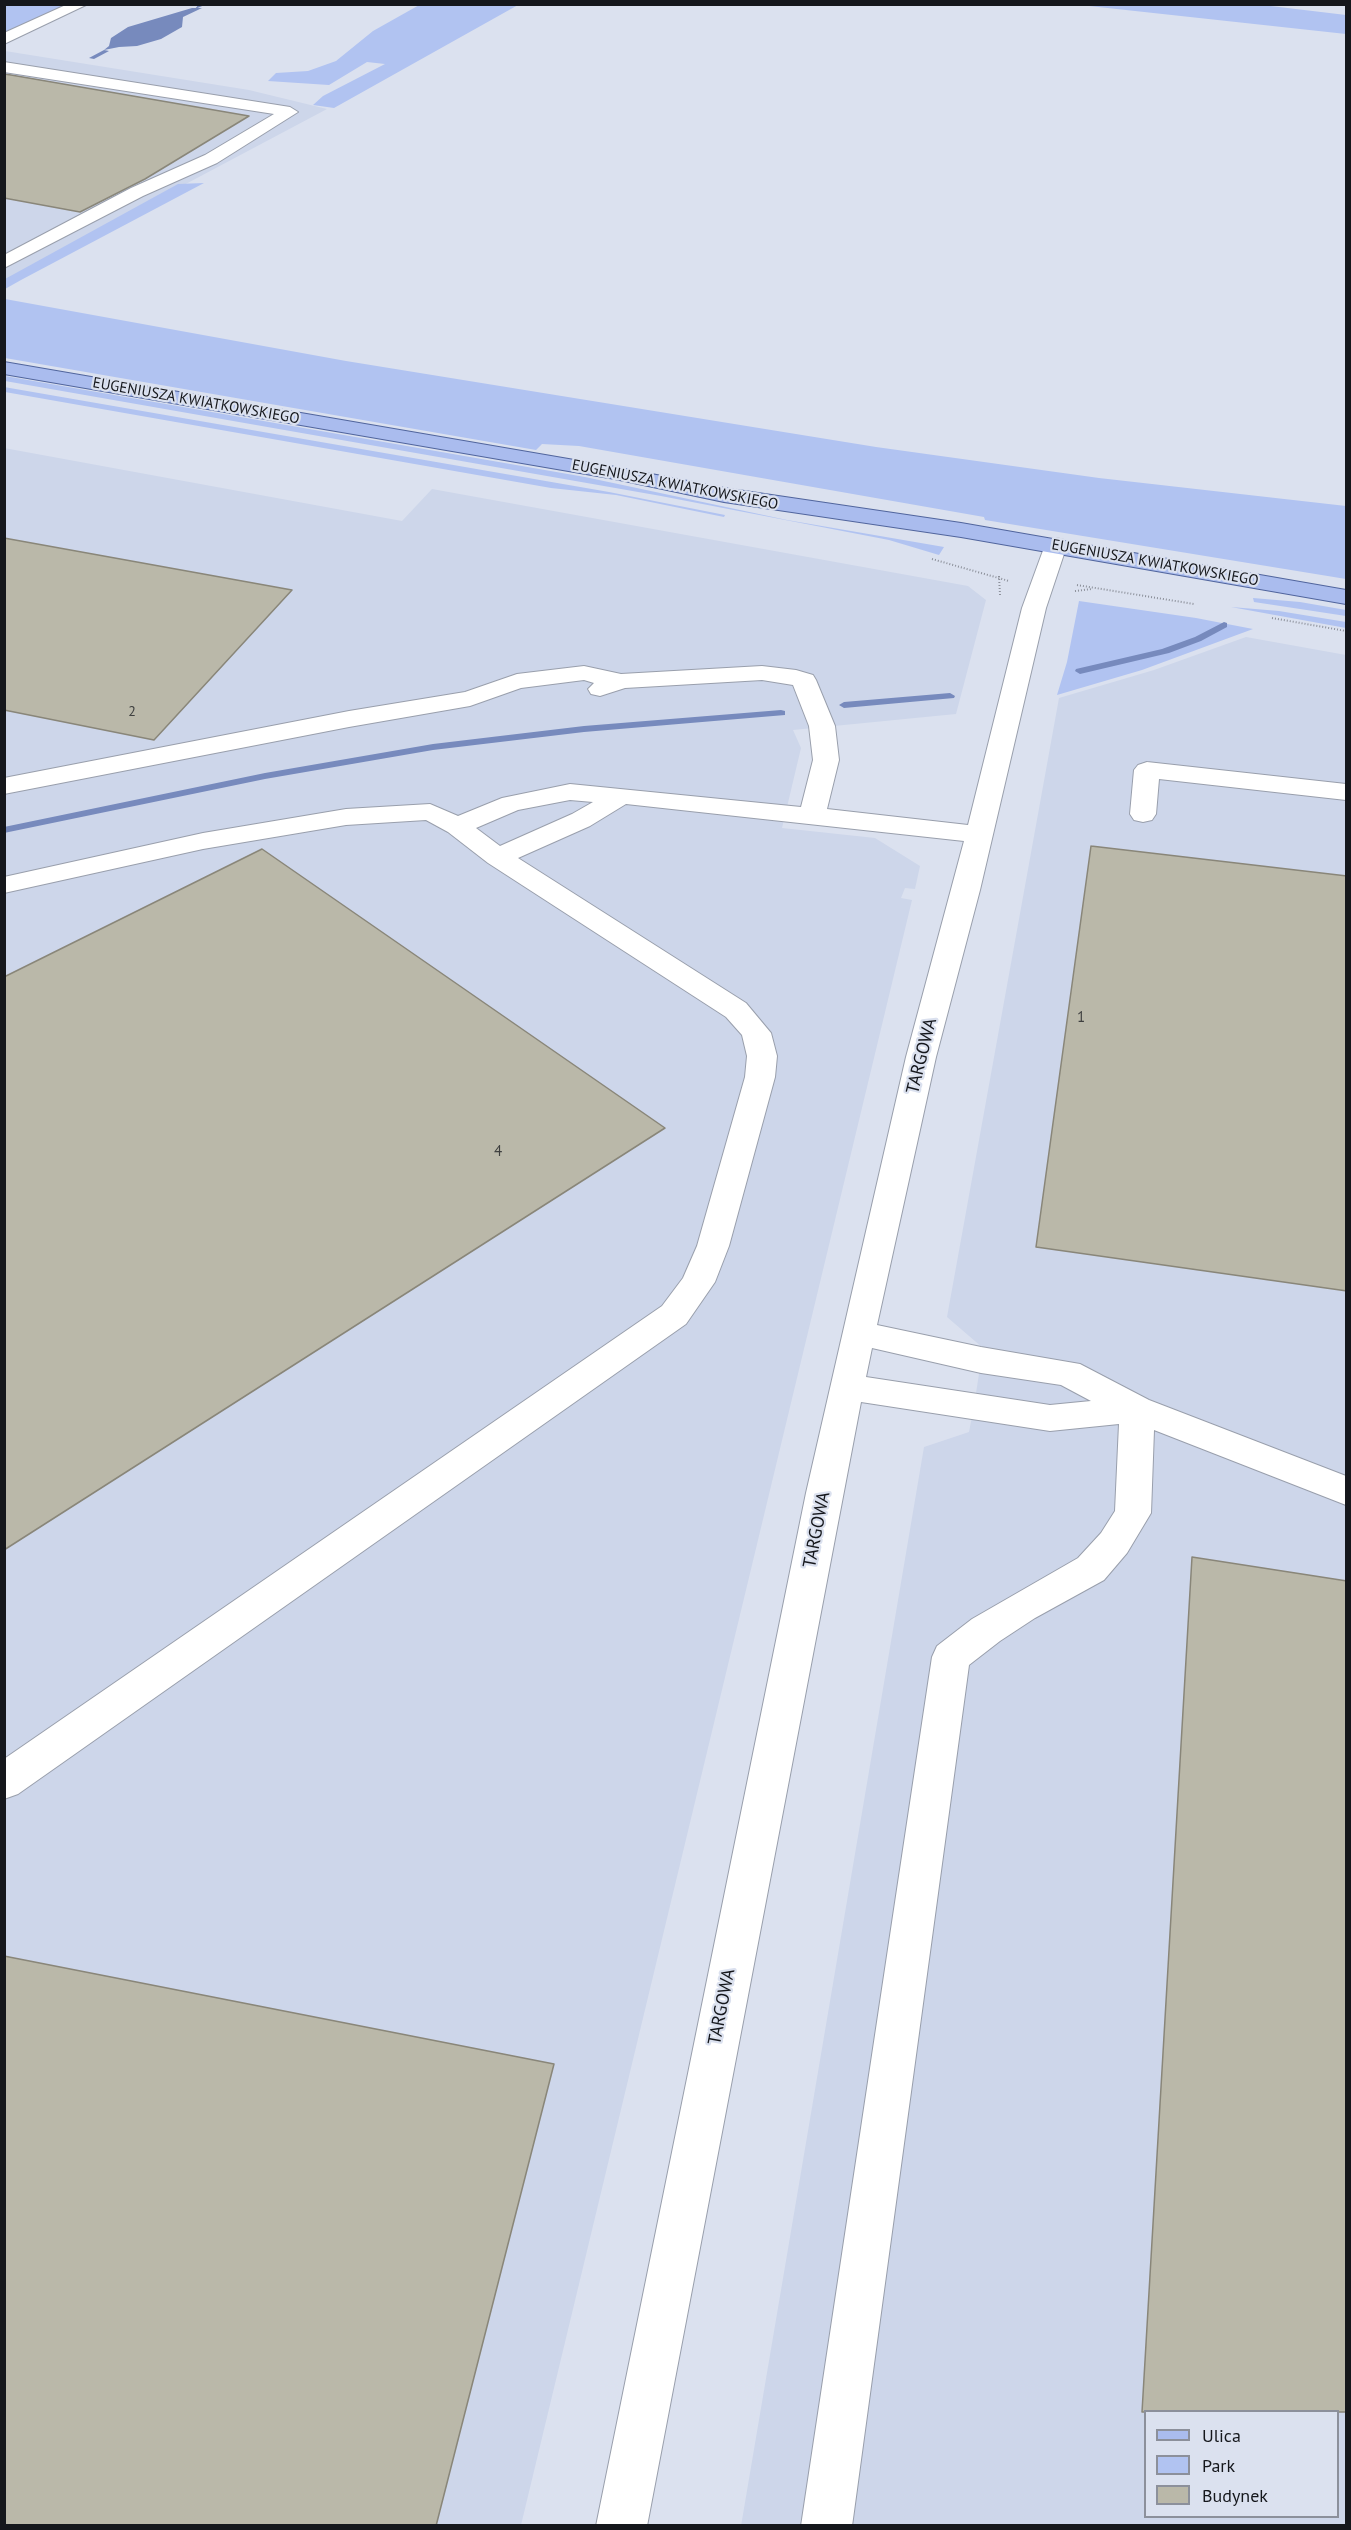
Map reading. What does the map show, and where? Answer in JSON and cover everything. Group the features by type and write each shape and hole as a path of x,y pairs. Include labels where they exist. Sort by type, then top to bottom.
{"main road":[{"name":"EUGENIUSZA KWIATKOWSKIEGO","path":"4,368 615,473 781,505 1056,545 1347,597"}],"street":[{"path":"4,39 81,4"},
{"path":"4,67 290,112 211,159 137,192 4,262"},
{"name":"TARGOWA","path":"621,2526 824,1493 858,1333 912,1093 966,890 1034,608 1056,545"},
{"path":"4,786 235,740 470,699 516,703 581,696 621,681 762,673 787,675 804,680 822,726 826,760 812,815"},
{"path":"1143,813 1148,770 1347,792"},
{"path":"457,826 511,804 570,792 812,815 978,834"},
{"path":"498,858 581,820 622,796"},
{"path":"4,885 203,841 346,817 430,812 457,826 498,858 736,1010 756,1033 762,1056 760,1077 713,1246 698,1282 674,1315 4,1782"},
{"path":"858,1333 970,1358 1068,1373 1137,1409 1347,1491"},
{"path":"847,1387 1050,1418 1137,1409"},
{"path":"826,2526 951,1658 986,1630 1022,1607 1091,1569 1114,1543 1133,1513 1137,1409"}],"path":[{"path":"999,576 1000,596"},
{"path":"1092,589 1198,604"}],"shaded area":[{"path":"192,8 202,8 183,17 182,27 161,39 137,46 104,50 109,46 111,38 128,27"},
{"path":"5,51 249,90 327,109 5,280"},
{"path":"4,448 402,521 432,489 968,586 986,600 956,714 793,730 801,748 782,828 875,838 920,866 915,889 905,888 901,898 912,900 521,2525 5,2525"},
{"path":"1246,637 1346,655 1346,2525 741,2526 924,1447 969,1432 974,1406 983,1348 947,1317 1059,698 1154,670"}],"green space":[{"path":"421,4 518,5 334,108 313,105 323,96 385,64 367,62 329,85 268,81 276,73 308,71 336,61 373,31"},
{"path":"1254,4 1346,15 1346,34 1080,5"},
{"path":"4,5 73,5 5,36"},
{"path":"204,183 5,289 5,279 178,184"},
{"path":"5,299 346,361 876,447 1099,478 1346,506 1346,579 985,520 984,517 579,446 542,444 536,450 5,358"},
{"path":"5,376 585,477 787,520 944,547 939,555 889,540 661,496 5,381"},
{"path":"4,387 609,492 725,515 724,517 616,495 551,488 5,392"},
{"path":"1253,598 1300,602 1346,610 1346,616 1254,602"},
{"path":"1079,601 1196,618 1253,629 1142,670 1057,695 1067,662"},
{"path":"1231,607 1279,611 1346,622 1346,628"}],"building":[{"path":"4,74 249,116 145,179 80,212 4,198"},
{"path":"4,538 292,590 154,740 4,710"},
{"path":"1091,846 1347,876 1347,1291 1036,1247"},
{"path":"262,849 665,1128 4,1550 4,977"},
{"path":"1192,1557 1347,1581 1347,2412 1339,2412 1339,2410 1144,2410 1142,2412"},
{"path":"4,1956 554,2064 436,2526 4,2526"}],"waterway":[{"path":"197,8 204,4"},
{"path":"92,58 106,51"},
{"path":"1080,671 1165,651 1198,639 1224,625"},
{"path":"844,705 950,696"},
{"path":"4,830 265,776 433,747 584,729 781,713"}]}
